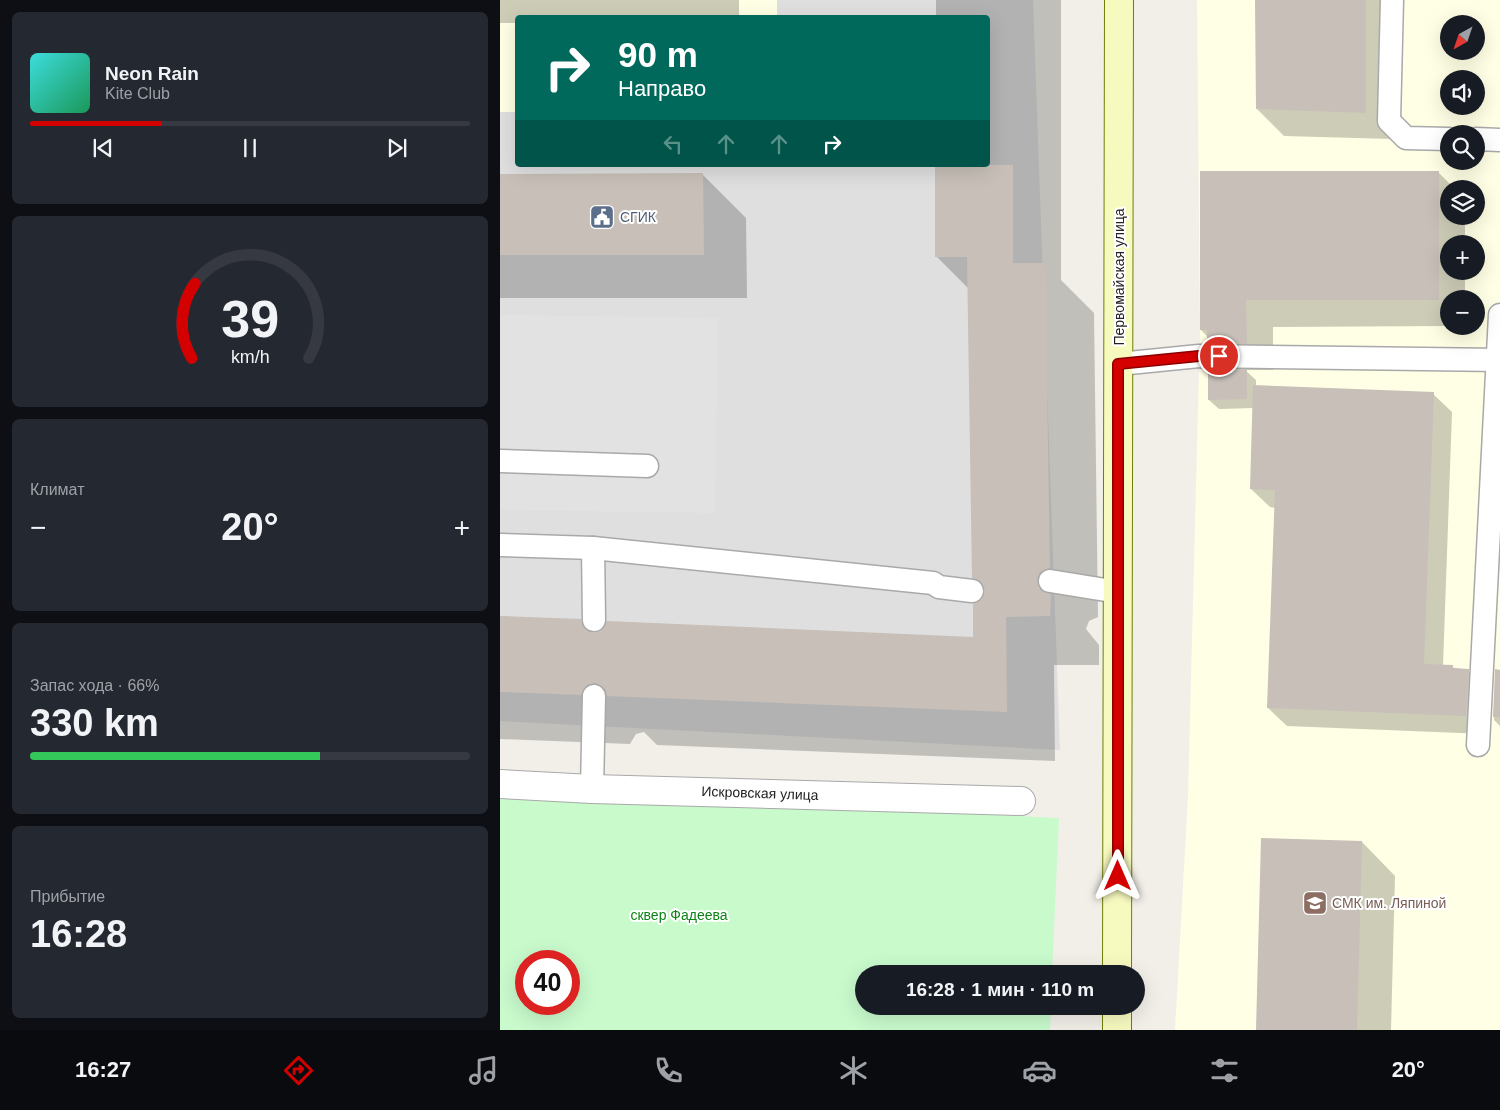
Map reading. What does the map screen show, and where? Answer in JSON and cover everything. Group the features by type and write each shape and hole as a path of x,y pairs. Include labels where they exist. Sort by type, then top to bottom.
{"street":[{"name":"Первомайская улица","path":"1117,965 1119,0"},
{"name":"Искровская улица","path":"500,784 592,789 1020,801"},
{"path":"1117,1015 1117,1030"}],"lane":[{"path":"1392,0 1389,121 1406,138 1440,139"},
{"path":"1485,139 1500,140"},
{"path":"1478,745 1493,572 1500,315"},
{"path":"1118,364 1199,356 1499,360"},
{"path":"500,461 647,466"},
{"path":"500,545 593,548 933,583 939,587 972,584"},
{"path":"593,548 594,620"},
{"path":"1050,588 1118,598"},
{"path":"592,789 594,696"}],"shaded area":[{"path":"500,0 1033,0 1060,750 500,721"},
{"path":"500,0 777,0 777,15 515,15 515,112 500,112"},
{"path":"1197,0 1500,0 1500,1030 1175,1030 1188,796 1200,330"},
{"path":"500,315 718,318 715,513 500,510"}],"green space":[{"name":"сквер Фадеева","path":"500,792 1059,818 1052,965 855,965 855,1015 1051,1015 1050,1030 500,1030"}],"building":[{"path":"1255,0 1366,0 1366,113 1256,109"},
{"path":"1013,165 1013,263 1045,263 1050,568 1040,572 1037,579 1041,591 1051,594 1050,616 1006,617 1007,712 607,696 605,689 595,683 587,685 581,695 500,692 500,616 581,619 583,627 594,633 601,631 607,621 973,637 973,604 982,599 985,592 980,581 972,578 967,257 935,257 935,167"},
{"path":"1200,171 1439,171 1439,300 1246,300 1247,344 1207,343 1207,330 1200,330"},
{"path":"703,173 704,255 500,255 500,174"},
{"path":"1208,369 1247,370 1247,399 1208,400"},
{"path":"1253,385 1434,392 1424,664 1453,665 1453,668 1469,669 1466,716 1267,708 1275,490 1250,489"},
{"path":"1495,669 1500,670 1500,717 1493,717"},
{"path":"1261,838 1362,841 1357,1030 1256,1030"}],"place":[{"name":"СГИК","path":"602,217"},
{"name":"СМК им. Ляпиной","path":"1315,903"}],"route":[{"path":"1118,876 1118,364 1199,356 1219,356"}]}
